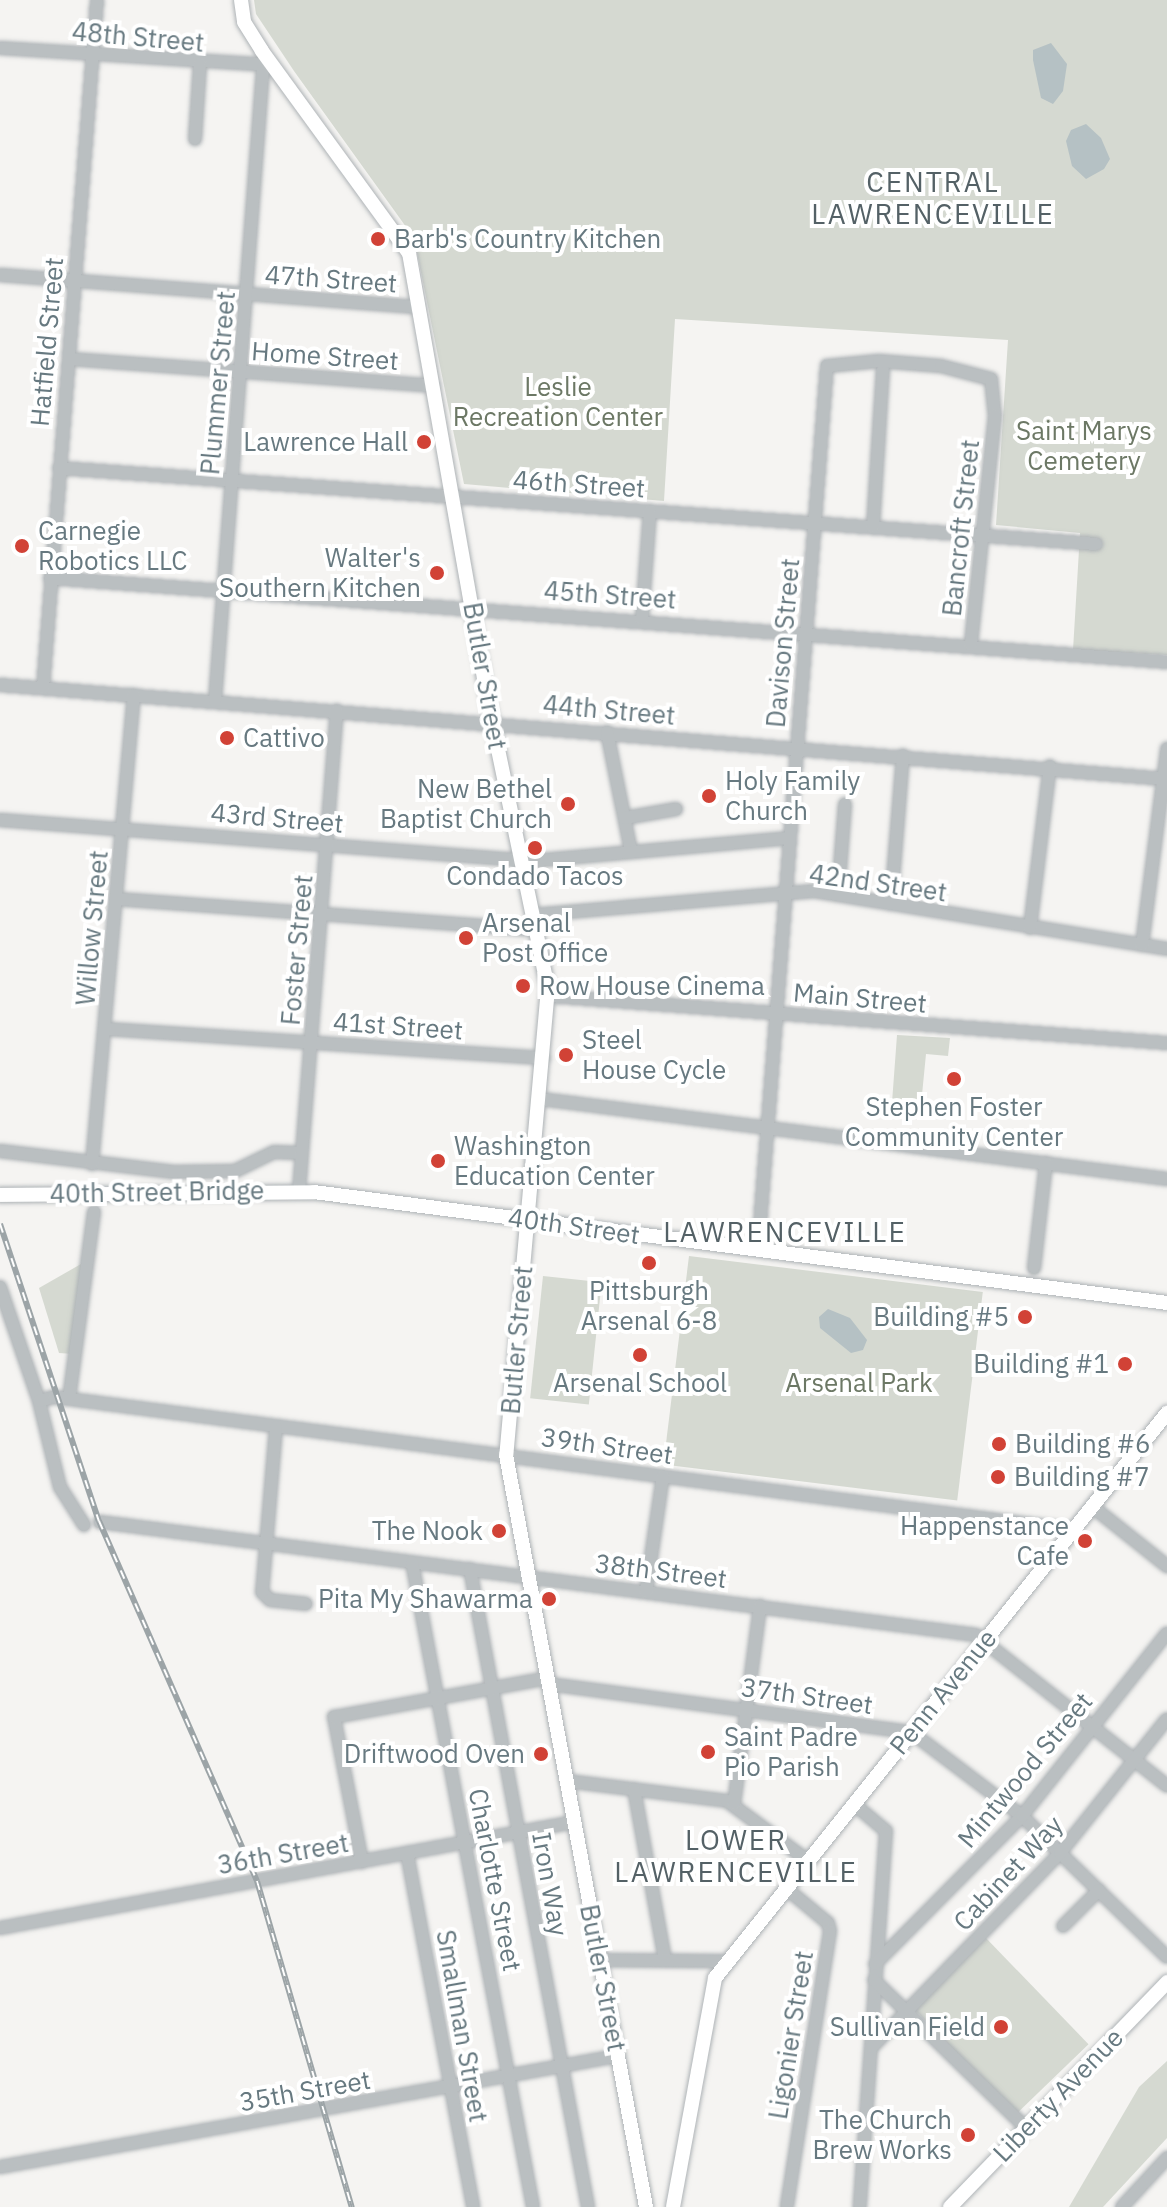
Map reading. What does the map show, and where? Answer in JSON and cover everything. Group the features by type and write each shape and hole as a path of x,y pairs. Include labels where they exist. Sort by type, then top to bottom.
{"main road":[{"name":"Butler Street","path":"241,0 244,22 267,66 404,241 420,307 492,722 550,996 506,1455 646,2207"},
{"name":"40th Street","path":"306,1192 1167,1303"},
{"name":"40th Street Bridge","path":"0,1195 306,1192"},
{"name":"Penn Avenue","path":"673,2207 708,1995 727,1961 1167,1413"},
{"name":"Liberty Avenue","path":"950,2207 1167,1982"}],"street":[{"name":"Hatfield Street","path":"43,688 97,0"},
{"name":"48th Street","path":"0,48 200,64 267,66"},
{"path":"195,139 200,64"},
{"name":"Plummer Street","path":"215,701 267,66"},
{"name":"47th Street","path":"0,275 420,307"},
{"name":"Home Street","path":"69,359 434,386"},
{"name":"Bancroft Street","path":"823,376 829,365 879,361 985,375 993,384 995,415 971,645"},
{"path":"873,527 883,369"},
{"name":"Davison Street","path":"758,1250 815,524 823,376"},
{"name":"46th Street","path":"59,468 1096,544"},
{"path":"642,619 650,511"},
{"name":"45th Street","path":"50,578 642,619 1167,662"},
{"name":"44th Street","path":"0,685 1050,766 1165,778"},
{"name":"Willow Street","path":"92,1164 134,695"},
{"name":"Foster Street","path":"306,1192 301,1153 337,711"},
{"path":"607,732 631,851"},
{"path":"1142,945 1167,749"},
{"path":"891,904 903,755"},
{"path":"1030,928 1050,766"},
{"path":"838,895 845,804"},
{"path":"625,818 676,809"},
{"name":"43rd Street","path":"0,820 522,860 790,838"},
{"name":"42nd Street","path":"116,899 322,915 535,922 786,894 838,895 1167,949"},
{"name":"Main Street","path":"550,996 1167,1043"},
{"name":"41st Street","path":"105,1029 544,1058"},
{"path":"541,1099 1167,1179"},
{"path":"0,1151 92,1164 235,1171 274,1152 301,1153"},
{"path":"1034,1268 1046,1163"},
{"path":"69,1399 94,1212"},
{"path":"0,1287 39,1401 60,1487 84,1525"},
{"name":"39th Street","path":"39,1401 69,1399 1074,1530"},
{"path":"276,1427 264,1598 306,1604"},
{"path":"646,1592 663,1476"},
{"path":"1093,1507 1167,1566"},
{"name":"38th Street","path":"100,1522 760,1606 985,1640"},
{"name":"Charlotte Street","path":"412,1562 533,2207"},
{"name":"Iron Way","path":"470,1569 588,2207"},
{"path":"734,1804 760,1606"},
{"name":"Mintwood Street","path":"875,1964 1022,1816 1167,1633"},
{"path":"985,1640 1167,1786"},
{"name":"37th Street","path":"362,1862 334,1717 491,1688 548,1681 911,1732 1022,1816 1167,1957"},
{"name":"Cabinet Way","path":"872,2047 1060,1853 1167,1719"},
{"path":"567,1781 734,1804 808,1861"},
{"path":"634,1789 665,1960"},
{"path":"854,1804 886,1831 860,2207"},
{"name":"36th Street","path":"0,1928 574,1822"},
{"name":"Smallman Street","path":"407,1853 473,2207"},
{"name":"Ligonier Street","path":"787,1889 828,1923 830,1931 787,2207"},
{"path":"1063,1926 1099,1890"},
{"path":"600,1960 727,1961"},
{"path":"874,1980 1025,2127"},
{"name":"35th Street","path":"0,2167 617,2056"},
{"path":"1122,2207 1167,2158"}],"green space":[{"path":"254,0 1167,0 1167,655 1073,650 1080,533 996,525 1008,340 675,319 664,501 464,484 414,238 294,71 256,14"},
{"path":"897,1035 950,1038 948,1056 926,1054 921,1105 908,1106 901,1117 891,1116"},
{"name":"Arsenal Park","path":"689,1256 983,1292 957,1501 663,1464"},
{"path":"81,1264 84,1271 73,1354 59,1353 39,1288"},
{"path":"543,1276 602,1282 589,1404 530,1398"},
{"name":"Sullivan Field","path":"985,1937 1089,2044 1016,2114 912,2007"},
{"path":"1167,2061 1167,2138 1103,2207 1069,2207 1139,2087"}],"shaded area":[{"path":"1051,43 1067,64 1063,91 1053,104 1041,98 1033,60 1033,50"},
{"path":"1086,124 1101,138 1110,159 1104,169 1086,179 1072,166 1066,141 1071,130"},
{"path":"828,1309 850,1318 867,1340 863,1350 851,1353 820,1328 819,1317"}],"railway":[{"path":"0,1224 99,1521 257,1881 352,2207"}],"place":[{"name":"Barb's Country Kitchen","path":"378,239"},
{"name":"Lawrence Hall","path":"424,442"},
{"name":"Carnegie Robotics LLC","path":"22,546"},
{"name":"Walter's Southern Kitchen","path":"437,573"},
{"name":"Cattivo","path":"227,738"},
{"name":"Holy Family Church","path":"709,796"},
{"name":"New Bethel Baptist Church","path":"568,804"},
{"name":"Condado Tacos","path":"535,848"},
{"name":"Arsenal Post Office","path":"466,938"},
{"name":"Row House Cinema","path":"523,986"},
{"name":"Steel House Cycle","path":"566,1055"},
{"name":"Stephen Foster Community Center","path":"954,1079"},
{"name":"Washington Education Center","path":"438,1161"},
{"name":"Pittsburgh Arsenal 6-8","path":"649,1263"},
{"name":"Building #5","path":"1025,1317"},
{"name":"Arsenal School","path":"640,1355"},
{"name":"Building #1","path":"1125,1364"},
{"name":"Building #6","path":"999,1444"},
{"name":"Building #7","path":"998,1477"},
{"name":"The Nook","path":"499,1531"},
{"name":"Happenstance Cafe","path":"1085,1541"},
{"name":"Pita My Shawarma","path":"549,1599"},
{"name":"Saint Padre Pio Parish","path":"708,1752"},
{"name":"Driftwood Oven","path":"541,1754"},
{"name":"Sullivan Field","path":"1001,2027"},
{"name":"The Church Brew Works","path":"968,2135"}],"district":[{"name":"CENTRAL LAWRENCEVILLE","path":"933,198"},
{"name":"LAWRENCEVILLE","path":"785,1232"},
{"name":"LOWER LAWRENCEVILLE","path":"736,1856"}],"park label":[{"name":"Leslie Recreation Center","path":"558,402"},
{"name":"Saint Marys Cemetery","path":"1084,446"}]}
